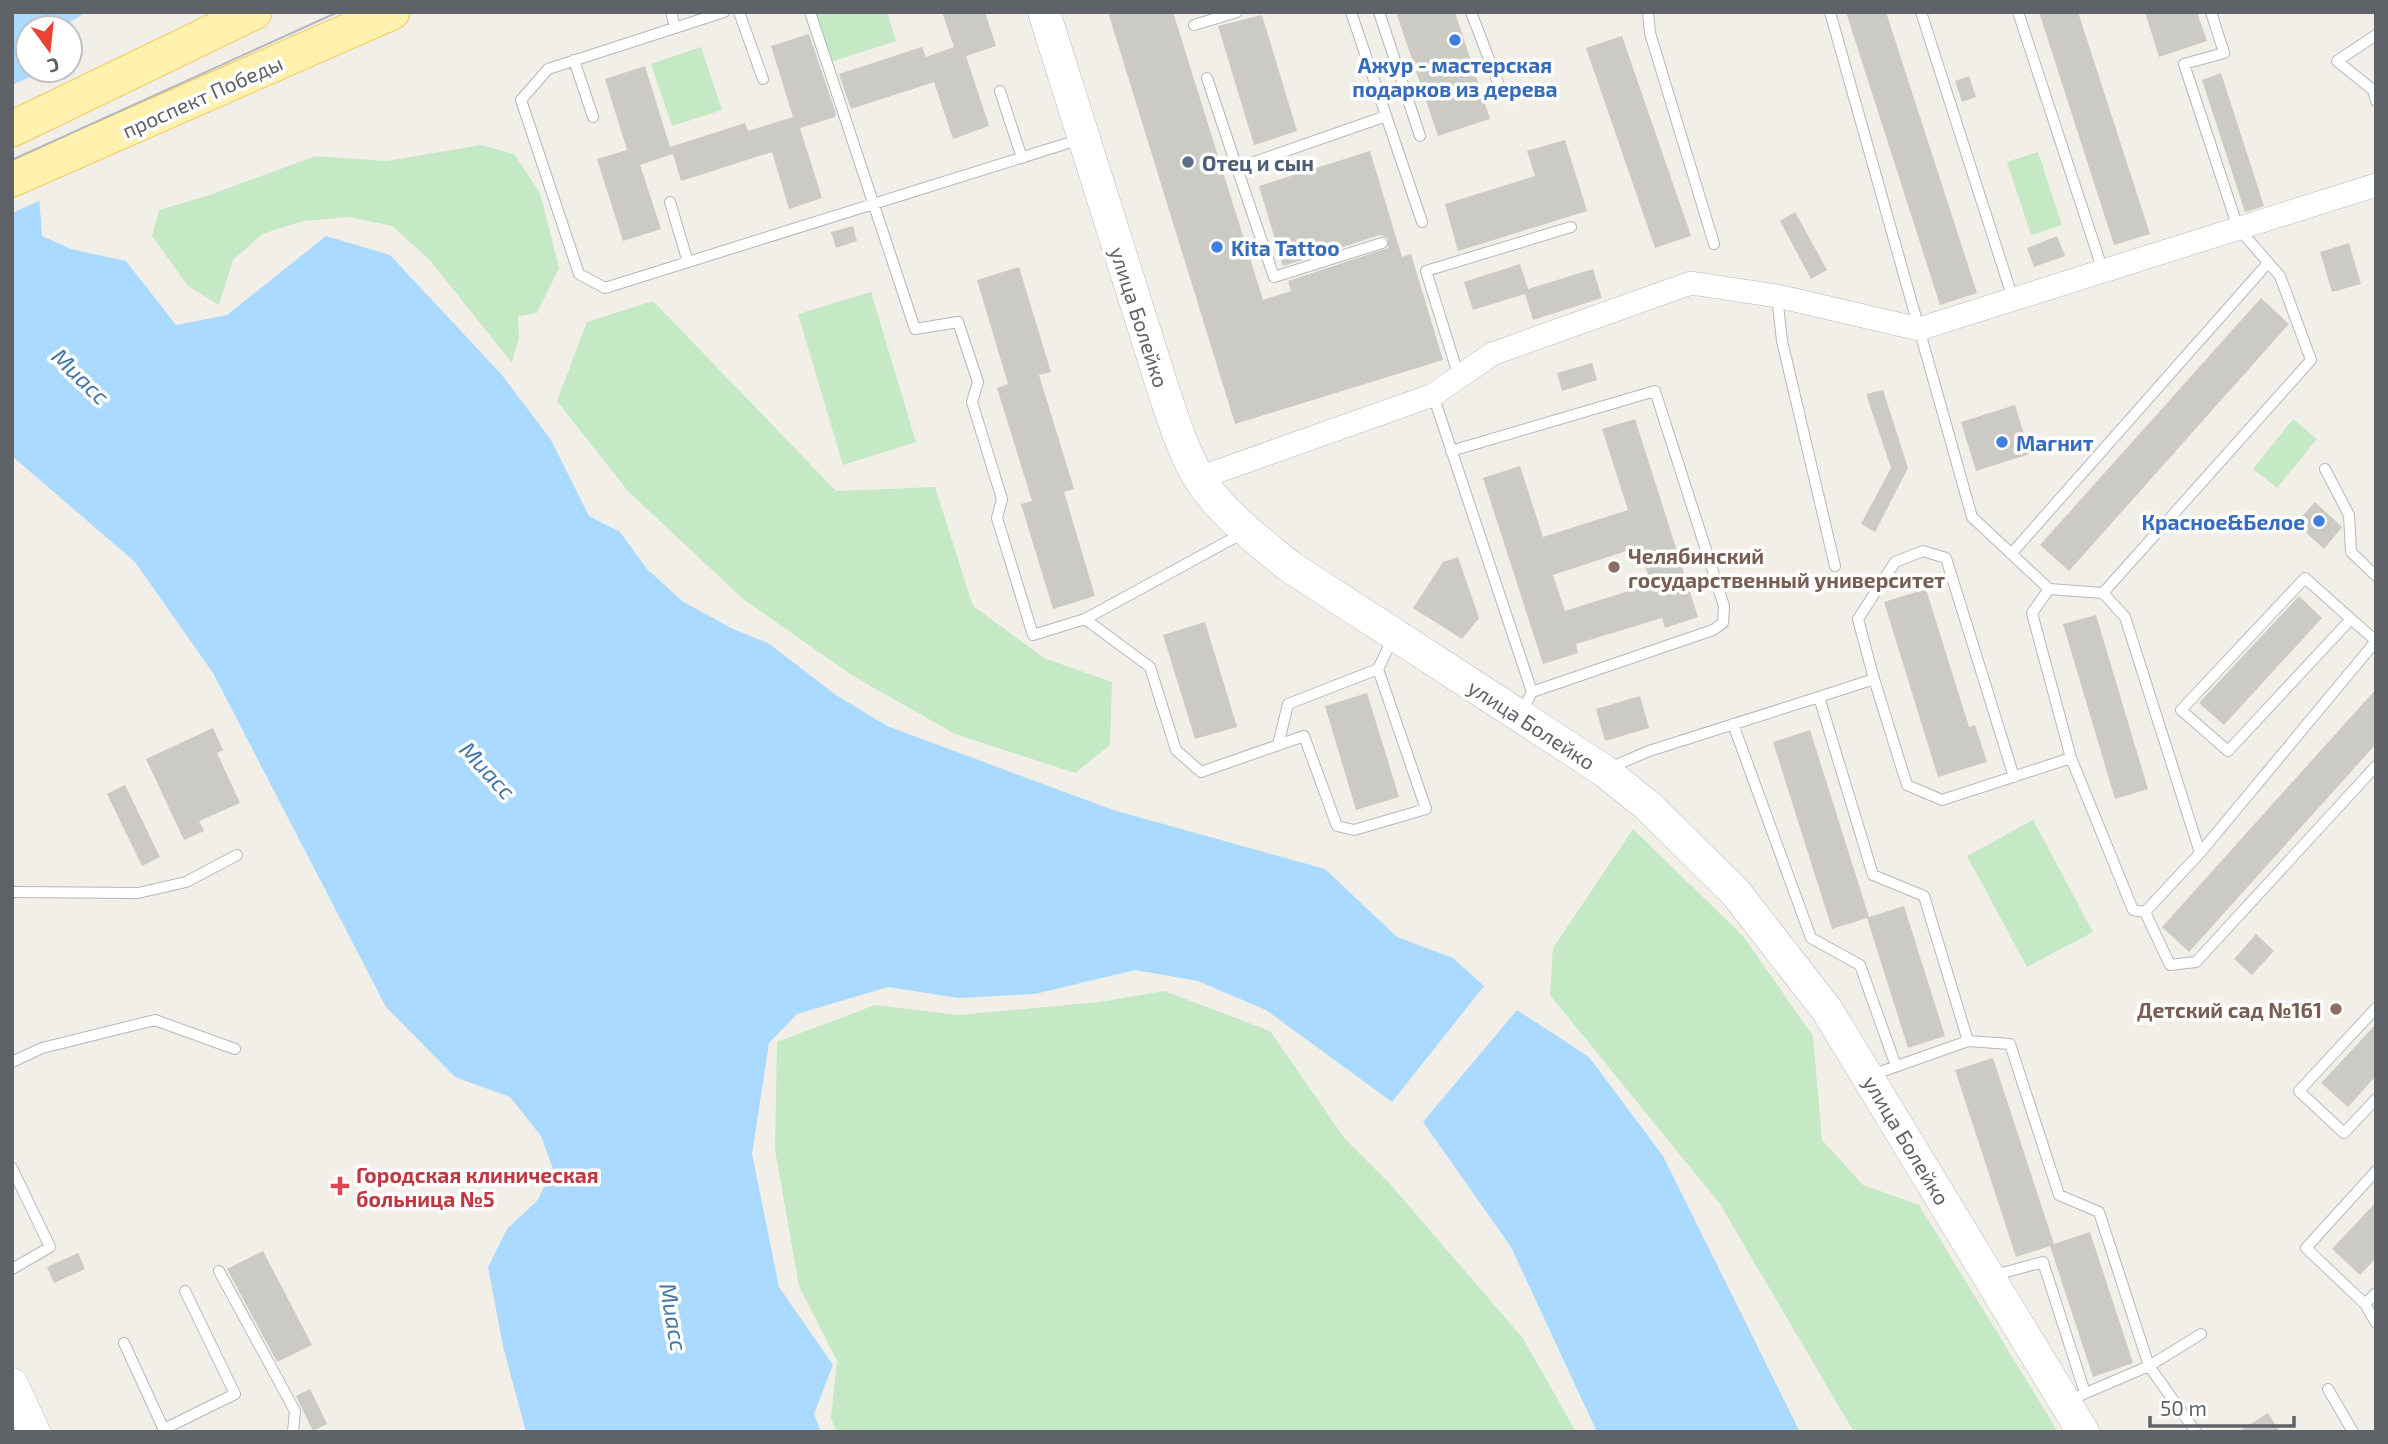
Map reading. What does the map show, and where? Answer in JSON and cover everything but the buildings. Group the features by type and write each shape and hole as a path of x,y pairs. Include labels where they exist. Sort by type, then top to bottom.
{"main road":[{"path":"12,129 254,12"},
{"name":"проспект Победы","path":"12,179 392,12"}],"street":[{"name":"улица Болейко","path":"1044,12 1164,392 1178,433 1199,478 1247,531 1289,566 1395,634 1526,704 1648,806 1736,893 1827,1010 1882,1071 1989,1276 2075,1398 2083,1432"},
{"path":"1199,478 1433,395 1492,354 1691,283 1777,296 1919,329 2376,185"},
{"path":"12,1384 34,1432"}],"lane":[{"path":"671,12 675,28"},
{"path":"724,12 548,69 522,100 579,274 604,288 1084,138"},
{"path":"739,12 763,79"},
{"path":"810,12 876,203 915,329 958,322 978,382 972,402 1002,499 997,518 1033,635 1086,619 1247,531"},
{"path":"1194,25 1237,12"},
{"path":"1351,12 1422,222"},
{"path":"1379,12 1420,136"},
{"path":"1471,12 1502,93"},
{"path":"1647,12 1650,33 1714,244"},
{"path":"1830,12 1972,517 2049,589 2103,593 2125,617 2200,853"},
{"path":"1921,12 2013,299"},
{"path":"2018,12 2103,271"},
{"path":"2103,593 2311,360 2280,276 2238,229 2184,64 2224,53 2211,12"},
{"path":"2376,35 2337,61 2373,90 2376,101"},
{"path":"574,60 593,117"},
{"path":"1207,78 1274,277 1382,243"},
{"path":"999,90 1021,158"},
{"path":"1237,168 1386,116"},
{"path":"670,202 688,262"},
{"path":"1460,377 1426,271 1571,227"},
{"path":"2011,554 2268,263"},
{"path":"1777,296 1782,341 1835,566"},
{"path":"1433,395 1526,704 1713,630 1723,623 1724,606 1656,391 1451,452"},
{"path":"2325,469 2349,515 2351,552 2376,576"},
{"path":"2014,777 1946,558 1923,551 1895,562 1858,619 1907,785 1942,800 2014,777 2071,758"},
{"path":"2145,912 2200,853 2375,641 2351,619 2305,578 2181,710 2228,751 2351,619"},
{"path":"2049,589 2032,613 2071,758 2133,910 2145,912"},
{"path":"1086,619 1150,667 1176,750 1201,772 1304,736 1337,826 1354,830 1426,809 1378,669"},
{"path":"1278,745 1288,704 1378,669 1395,634"},
{"path":"1603,770 1649,751 1874,679"},
{"path":"1819,697 1873,875 1924,896 1968,1041"},
{"path":"1733,724 1811,938 1860,965 1882,1071 1968,1041 2010,1044 2059,1195 2099,1212 2149,1366 2196,1432"},
{"path":"2145,912 2170,965 2196,962 2376,766"},
{"path":"12,892 138,893 186,882 237,855"},
{"path":"2376,1008 2299,1091 2344,1133 2376,1099"},
{"path":"12,1062 42,1048 155,1020 235,1049"},
{"path":"12,1168 50,1247 12,1269"},
{"path":"2376,1171 2306,1248 2365,1304 2376,1323"},
{"path":"1989,1276 2043,1262 2075,1398 2149,1366 2201,1334"},
{"path":"219,1271 295,1412 293,1432"},
{"path":"124,1343 165,1430 235,1394 185,1291"},
{"path":"2365,1304 2376,1293"},
{"path":"2328,1389 2353,1432"}],"green space":[{"path":"815,12 887,12 896,41 831,62"},
{"path":"701,47 722,110 672,126 651,64"},
{"path":"481,145 514,154 540,193 559,268 537,313 518,316 519,337 512,363 429,259 392,226 349,217 303,221 262,234 233,260 219,305 188,286 152,236 159,210 210,195 315,156 387,161"},
{"path":"2038,152 2062,225 2031,235 2007,162"},
{"path":"871,292 916,442 843,465 798,314"},
{"path":"653,301 836,491 935,487 973,606 1044,658 1112,682 1110,745 1075,773 955,734 853,676 743,599 628,491 557,401 587,322"},
{"path":"2293,419 2317,439 2277,488 2253,469"},
{"path":"2033,820 2093,932 2027,967 1967,856"},
{"path":"1633,829 1743,936 1813,1036 1822,1140 1863,1185 1919,1205 2058,1432 1854,1432 1720,1204 1550,995 1553,948"},
{"path":"1164,991 1270,1031 1345,1139 1389,1183 1522,1337 1576,1432 837,1432 831,1418 837,1361 799,1286 775,1150 777,1042 875,1005 958,1015 1099,1002"}],"water":[{"name":"Миасс","path":"12,12 87,12 14,14 14,84 47,84 38,183 42,236 71,249 126,261 176,325 227,315 326,236 390,255 502,375 551,440 589,516 620,532 647,569 682,601 733,629 768,643 836,695 887,726 1113,810 1325,869 1397,937 1453,958 1484,986 1392,1102 1266,1010 1198,981 1135,970 1035,994 958,998 888,987 797,1014 769,1043 752,1154 779,1287 833,1365 814,1414 821,1432 526,1432 503,1346 488,1267 507,1229 537,1201 553,1169 541,1136 510,1097 455,1077 386,1007 213,673 135,562 12,456"},
{"path":"1517,1010 1589,1057 1663,1156 1800,1432 1597,1432 1511,1247 1423,1122"}],"pier":[{"path":"54,84 42,183 43,199 12,213 12,85"}],"tram line":[{"path":"12,160 338,12"}],"place":[{"name":"Ажур - мастерская подарков из дерева","path":"1455,40"},
{"name":"Отец и сын","path":"1188,162"},
{"name":"Kita Tattoo","path":"1217,247"},
{"name":"Магнит","path":"2002,442"},
{"name":"Красное&Белое","path":"2319,521"},
{"name":"Челябинский государственный университет","path":"1614,567"},
{"name":"Детский сад №161","path":"2336,1009"},
{"name":"Городская клиническая больница №5","path":"340,1186"}]}
